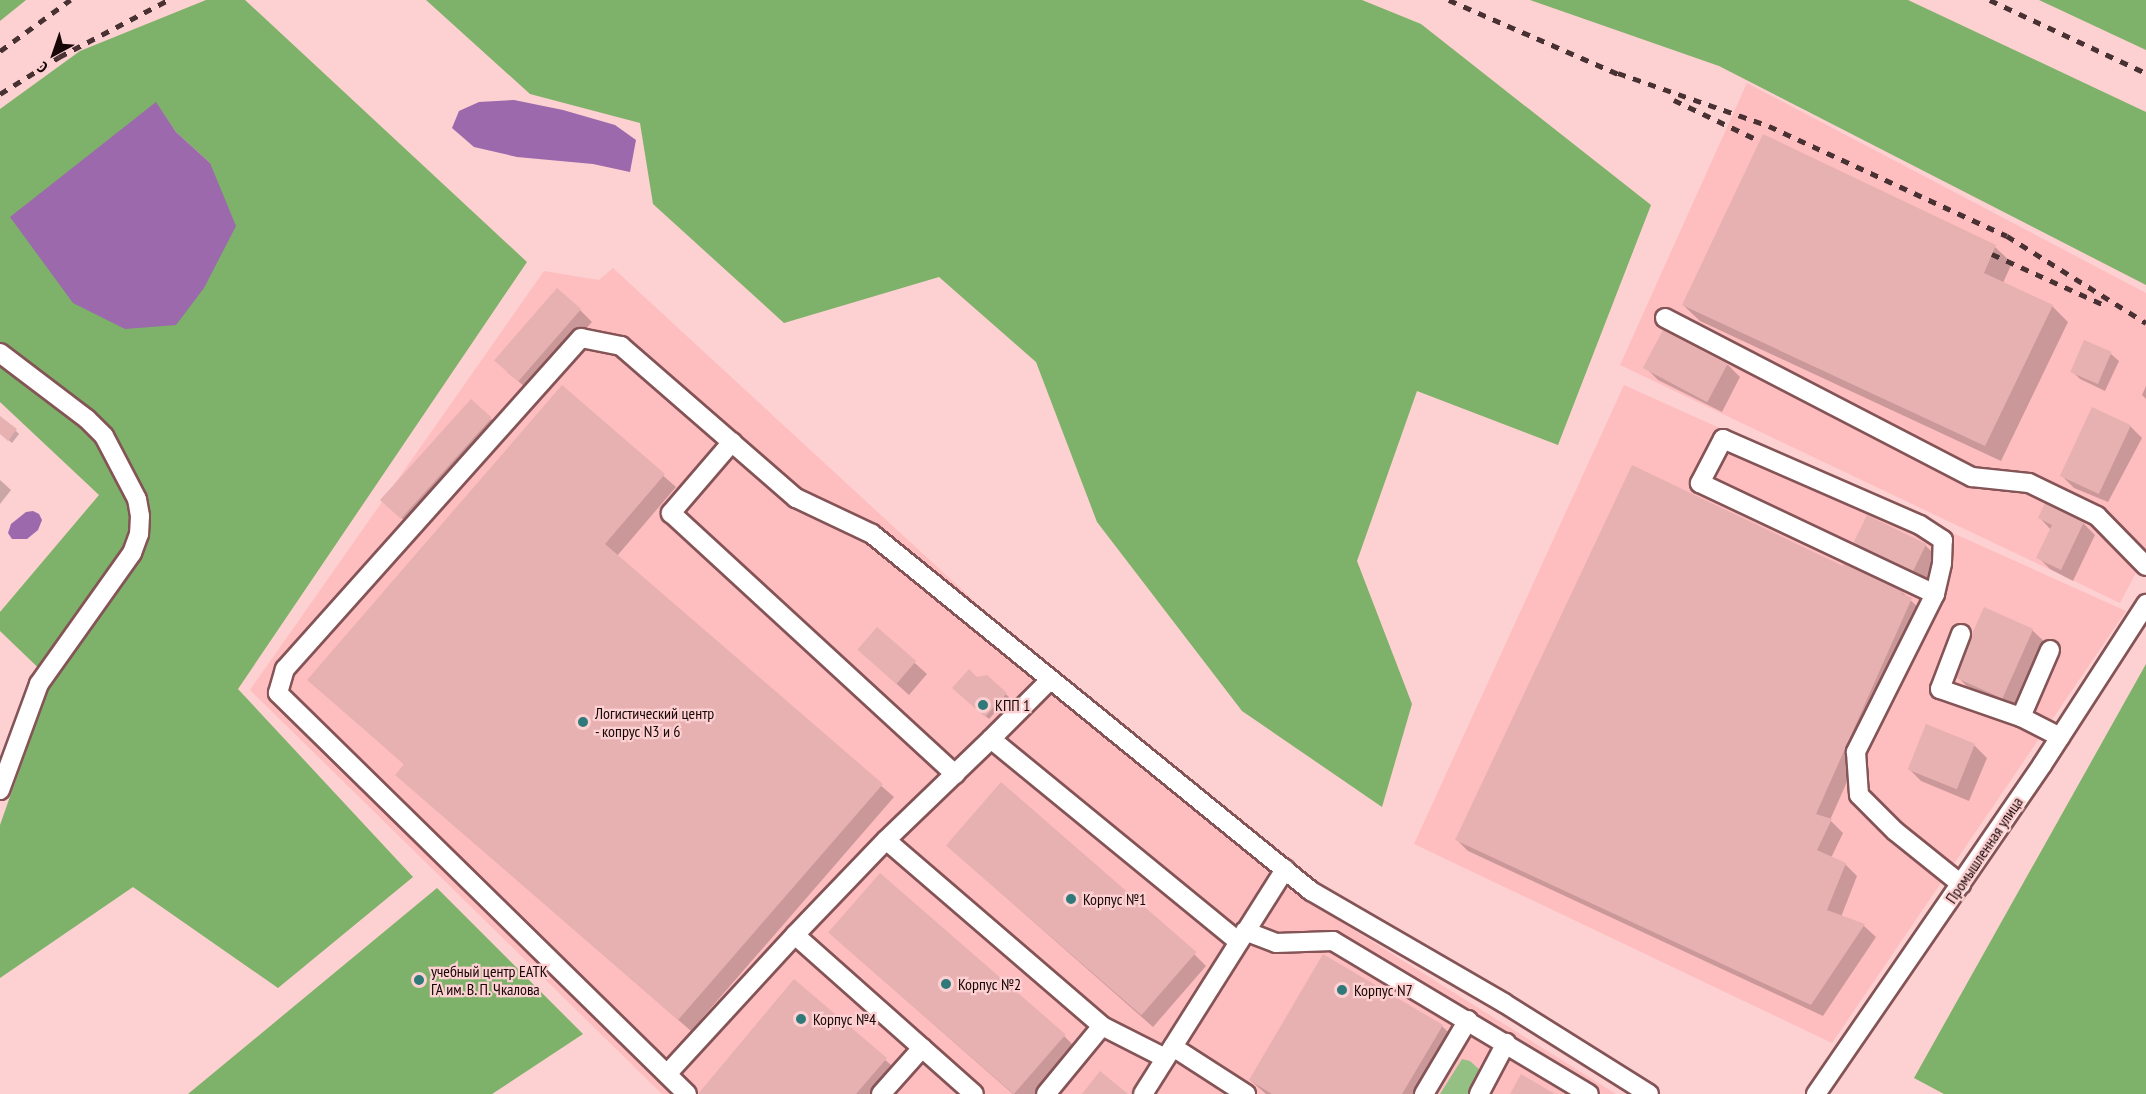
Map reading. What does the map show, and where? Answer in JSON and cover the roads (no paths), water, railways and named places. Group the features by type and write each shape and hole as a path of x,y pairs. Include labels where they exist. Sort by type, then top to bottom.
{"street":[{"path":"1665,318 1972,477 2029,483 2097,516 2146,566"},
{"path":"687,1094 278,693 285,669 581,338 621,346 796,498 872,534 1311,891 1504,1003 1649,1094"},
{"path":"0,353 87,419 104,436 137,499 140,534 132,553 39,684 0,790"},
{"path":"1935,594 1700,483 1723,439 1920,525 1943,540 1942,563 1935,594 1856,752 1859,795 1894,831 1961,884"},
{"path":"732,442 671,513 955,774"},
{"name":"Промышленная улица","path":"1816,1094 1961,884 2146,604"},
{"path":"1961,634 1940,689 2021,717 2060,737"},
{"path":"2021,717 2050,650"},
{"path":"667,1074 886,840 1050,680"},
{"path":"991,739 1242,937 1276,943 1333,941 1589,1094"},
{"path":"886,840 1102,1026 1169,1052 1246,1094"},
{"path":"1143,1094 1285,869"},
{"path":"795,935 974,1094"},
{"path":"1424,1094 1468,1020"},
{"path":"1046,1094 1102,1026"},
{"path":"1479,1094 1506,1043"},
{"path":"881,1094 922,1048"}],"railway":[{"path":"0,51 70,0"},
{"path":"0,94 59,57 168,0"},
{"path":"1449,0 1625,77"},
{"path":"1990,0 2146,73"},
{"path":"1618,73 1769,126 2007,236 2146,323"},
{"path":"1674,100 1760,141"},
{"path":"1992,254 2102,304"}],"place":[{"name":"КПП 1","path":"983,705"},
{"name":"Логистический центр - копрус N3 и 6","path":"583,722"},
{"name":"Корпус №1","path":"1071,899"},
{"name":"учебный центр ЕАТК ГА им. В. П. Чкалова","path":"419,980"},
{"name":"Корпус №2","path":"946,984"},
{"name":"Корпус N7","path":"1342,990"},
{"name":"Корпус №4","path":"801,1019"}]}
